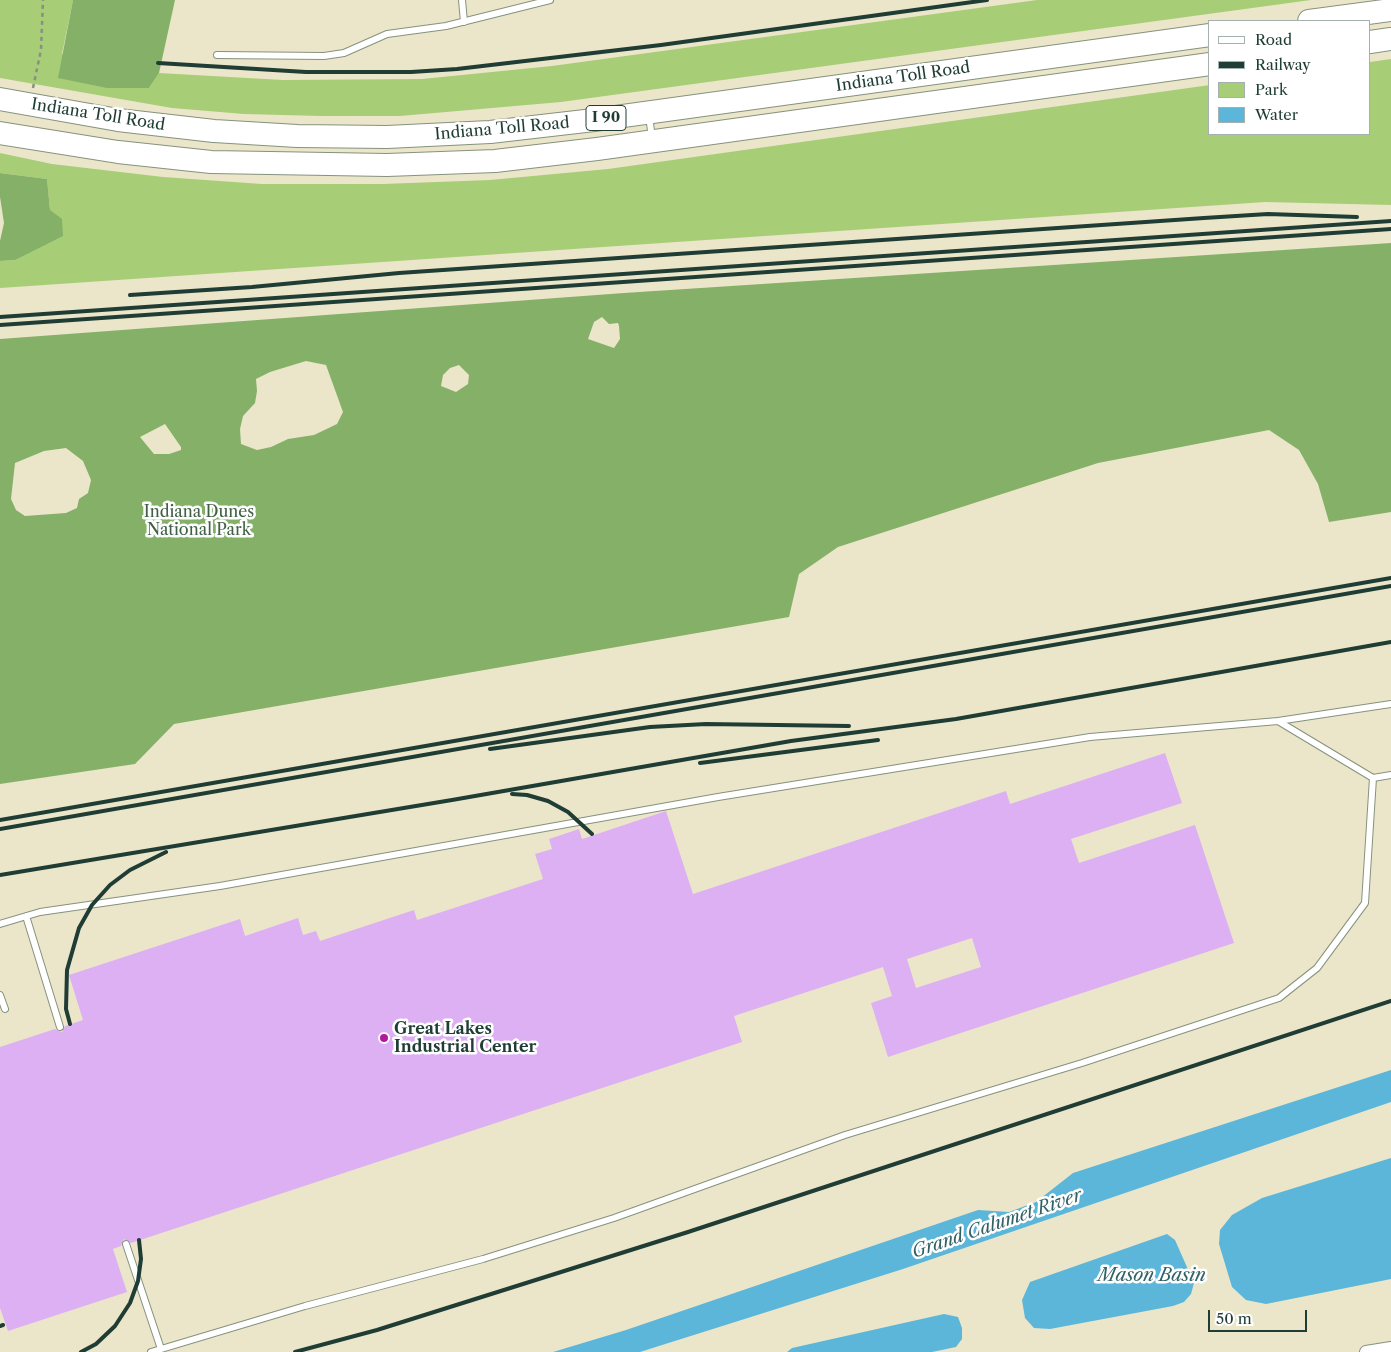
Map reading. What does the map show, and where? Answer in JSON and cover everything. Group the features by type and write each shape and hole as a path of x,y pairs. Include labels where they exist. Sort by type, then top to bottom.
{"highway":[{"path":"1316,20 1391,10"},
{"name":"Indiana Toll Road","path":"0,99 118,120 214,131 297,136 387,137 490,132 1208,35"},
{"path":"1371,42 1391,39"},
{"name":"Indiana Toll Road","path":"0,134 128,153 211,162 298,165 387,165 495,161 652,142 1208,64"}],"street":[{"path":"1366,1352 1391,1348"}],"lane":[{"path":"462,0 464,22"},
{"path":"217,55 324,56 344,53 387,34 464,22 550,0"},
{"path":"648,112 652,142"},
{"path":"0,924 40,912 220,886 718,797 1016,748 1090,737 1278,721 1391,704"},
{"path":"1278,721 1373,778 1391,775"},
{"path":"151,1352 305,1306 482,1259 605,1221 845,1135 1082,1062 1279,998 1317,968 1365,903 1373,778"},
{"path":"26,916 60,1027"},
{"path":"0,995 5,1009"},
{"path":"126,1244 161,1349"}],"path":[{"path":"30,105 41,50 43,0"}],"green space":[{"path":"0,0 73,0 62,54 149,88 159,73 283,80 422,79 552,66 1037,0 1311,0 561,102 400,116 321,116 244,114 172,108 0,78"},
{"path":"73,0 175,0 159,73 149,88 107,88 58,78"},
{"path":"1391,59 1391,205 1265,202 0,288 0,261 15,260 50,210 47,179 0,173 0,153 52,164 163,177 262,184 383,184 490,180 608,169 1208,85 1208,135 1371,135 1371,62"},
{"path":"0,173 47,179 50,210 62,219 63,236 15,260 0,261 0,241 4,223 0,197"},
{"name":"Indiana Dunes National Park","path":"1391,243 1391,512 1329,522 1318,484 1299,450 1269,430 1098,463 838,547 799,574 789,617 174,724 135,764 0,784 0,339 624,293","holes":["602,317 609,324 618,323 620,339 614,348 588,339 594,322","306,361 326,365 343,412 337,424 314,435 288,439 271,447 257,450 241,444 240,429 243,416 255,403 256,379 270,372","459,365 469,375 468,384 456,392 441,386 443,375 450,368","165,424 181,447 181,450 169,454 154,454 140,437","66,448 83,461 91,480 88,493 79,499 77,508 66,513 25,516 16,510 11,499 15,463 44,451"]}],"water":[{"name":"Grand Calumet River","path":"1391,1070 1391,1102 903,1269 640,1352 553,1352 626,1330 978,1210 1009,1212 1036,1202 1073,1173"},
{"name":"Mason Basin","path":"1391,1158 1391,1279 1266,1304 1246,1300 1232,1287 1219,1244 1220,1230 1232,1215 1262,1198"},
{"name":"Mason Basin","path":"1167,1234 1175,1240 1194,1283 1191,1294 1184,1302 1173,1306 1050,1329 1034,1328 1025,1318 1022,1300 1030,1282"},
{"path":"944,1314 958,1317 962,1328 962,1339 956,1347 932,1352 787,1352 792,1348"}],"building":[{"name":"Great Lakes Industrial Center","path":"1165,753 1182,803 1071,839 1079,863 1195,825 1234,943 888,1057 871,1003 892,996 883,967 734,1016 742,1042 131,1243 124,1239 121,1246 113,1249 127,1292 8,1331 0,1308 0,1047 55,1029 62,1032 65,1026 83,1020 69,975 240,919 245,936 298,918 303,935 316,931 320,941 414,910 417,920 543,879 535,854 552,849 549,839 579,829 582,839 666,811 693,894 1006,791 1010,804","holes":["972,938 981,967 916,988 907,959"]}],"railway":[{"path":"158,63 306,72 411,72 457,69 661,45 987,0"},
{"path":"130,295 252,287 399,273 1204,218 1268,214 1357,217"},
{"path":"0,317 1391,221"},
{"path":"0,325 1391,229"},
{"path":"0,820 1391,578"},
{"path":"0,829 1391,586"},
{"path":"0,875 452,800 791,741 956,719 1391,642"},
{"path":"490,749 650,727 706,724 849,726"},
{"path":"700,763 878,740"},
{"path":"512,794 527,795 548,801 568,812 592,834"},
{"path":"70,1024 66,1009 67,970 79,928 92,905 110,885 130,870 166,852"},
{"path":"295,1352 377,1330 688,1232 1391,1001"},
{"path":"81,1352 96,1344 115,1326 130,1303 138,1281 141,1259 139,1240"}],"place":[{"name":"Great Lakes Industrial Center","path":"384,1038"}]}
